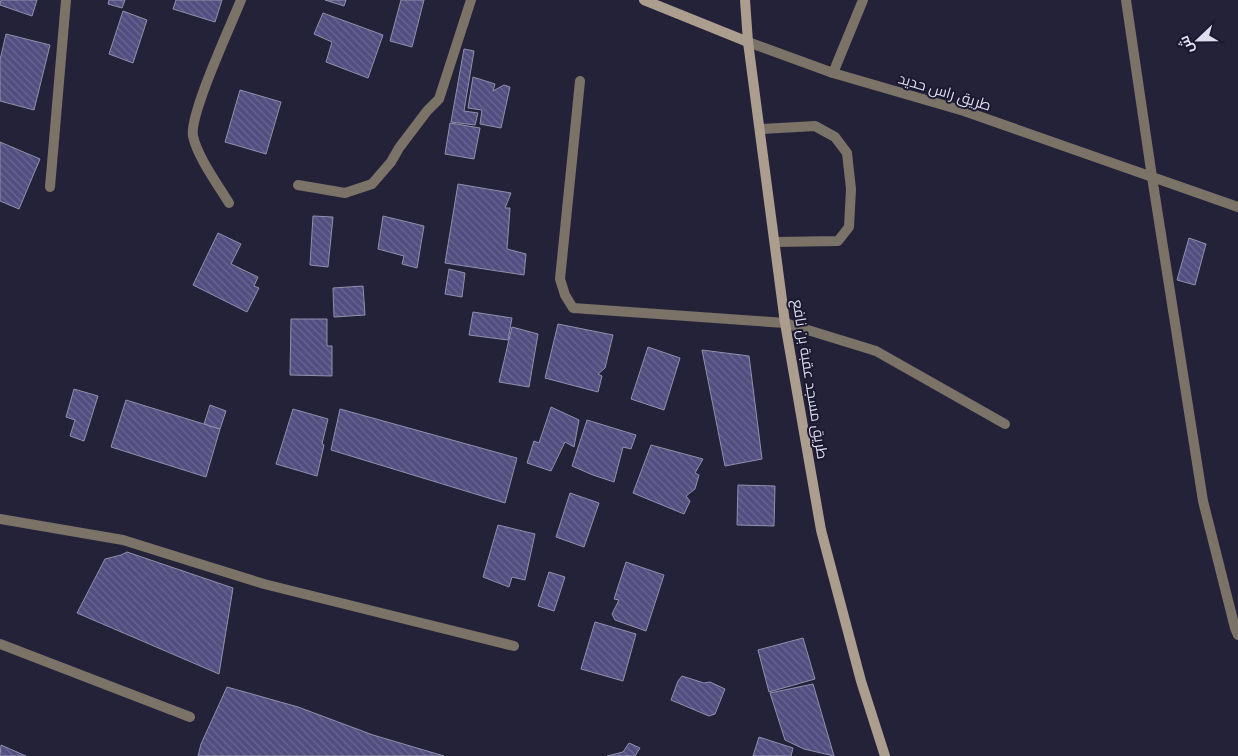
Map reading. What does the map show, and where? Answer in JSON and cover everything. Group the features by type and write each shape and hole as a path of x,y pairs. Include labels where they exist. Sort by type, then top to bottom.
{"street":[{"path":"50,187 66,0"},
{"path":"229,203 197,149 192,126 241,0"},
{"path":"298,185 345,193 372,184 391,162 399,148 427,111 439,99 470,0"},
{"name":"طريق راس حديد","path":"644,0 748,42 833,73 964,111 1238,207"},
{"name":"طريق مسجد عقبة بن نافع","path":"745,0 748,42 776,242 785,323 820,530 861,681 885,756"},
{"path":"833,73 863,0"},
{"path":"1126,0 1203,501 1238,635"},
{"path":"580,82 560,279 564,295 573,308 785,323 876,351 1005,424"},
{"path":"760,129 815,126 835,137 847,153 851,189 849,227 838,241 776,242"},
{"path":"0,519 124,540 264,584 514,646"},
{"path":"0,644 190,717"}],"building":[{"path":"1,0 37,0 32,16 0,5"},
{"path":"109,0 125,0 122,8 108,4"},
{"path":"176,0 222,0 215,22 173,9"},
{"path":"325,0 346,0 344,6"},
{"path":"401,0 424,0 412,47 390,41"},
{"path":"123,11 147,20 133,63 109,54"},
{"path":"323,13 383,35 368,78 326,62 332,42 314,34"},
{"path":"6,34 50,45 34,110 0,101 0,60"},
{"path":"464,49 474,51 464,111 478,113 475,125 451,122"},
{"path":"473,77 495,84 493,91 504,85 510,87 501,128 480,124 482,110 468,108"},
{"path":"240,90 281,102 266,154 225,142"},
{"path":"450,123 480,128 474,159 445,154"},
{"path":"0,142 40,159 19,209 0,201"},
{"path":"458,184 511,193 505,208 510,208 507,249 526,254 524,275 445,263"},
{"path":"313,216 333,217 328,267 310,265"},
{"path":"383,216 424,226 417,268 402,264 404,256 378,249"},
{"path":"218,233 241,244 231,264 258,277 254,286 259,288 247,312 193,285"},
{"path":"1189,238 1206,244 1195,285 1177,280"},
{"path":"449,269 465,273 462,297 445,294"},
{"path":"363,286 365,315 334,317 333,288"},
{"path":"473,312 512,318 508,340 469,335"},
{"path":"291,319 327,319 327,346 332,346 332,376 290,375"},
{"path":"558,324 613,335 605,368 598,374 602,376 598,392 545,378"},
{"path":"512,327 538,334 529,387 499,382"},
{"path":"648,347 680,358 664,410 631,399"},
{"path":"702,350 749,356 762,459 725,466"},
{"path":"74,389 98,396 84,441 70,436 75,420 66,417"},
{"path":"126,400 220,429 206,477 111,447"},
{"path":"210,405 226,411 220,429 204,424"},
{"path":"551,407 579,420 574,447 565,442 551,471 527,463 534,441 539,443"},
{"path":"293,409 328,419 317,476 276,464"},
{"path":"340,409 517,458 505,503 331,450"},
{"path":"587,420 636,435 631,449 623,447 614,482 572,466"},
{"path":"651,445 703,459 695,473 699,475 695,489 686,496 690,501 684,514 633,493"},
{"path":"738,485 775,486 774,526 737,525"},
{"path":"570,493 599,503 584,547 556,537"},
{"path":"498,525 535,534 525,580 512,577 509,587 483,577"},
{"path":"127,552 233,588 219,674 77,613 105,559"},
{"path":"626,562 664,575 646,631 615,620 612,614 619,600 614,599"},
{"path":"549,572 565,577 554,611 538,606"},
{"path":"595,622 636,634 623,681 581,669"},
{"path":"803,638 815,679 769,692 758,650"},
{"path":"682,676 704,683 710,682 725,689 715,714 709,716 671,700 678,681"},
{"path":"813,684 834,756 804,749 785,740 770,693"},
{"path":"227,687 298,707 373,735 444,756 198,756 201,744"},
{"path":"759,737 793,748 791,756 753,756"},
{"path":"629,743 640,748 635,756 607,756 623,752"},
{"path":"1,745 26,756 0,756"}]}
